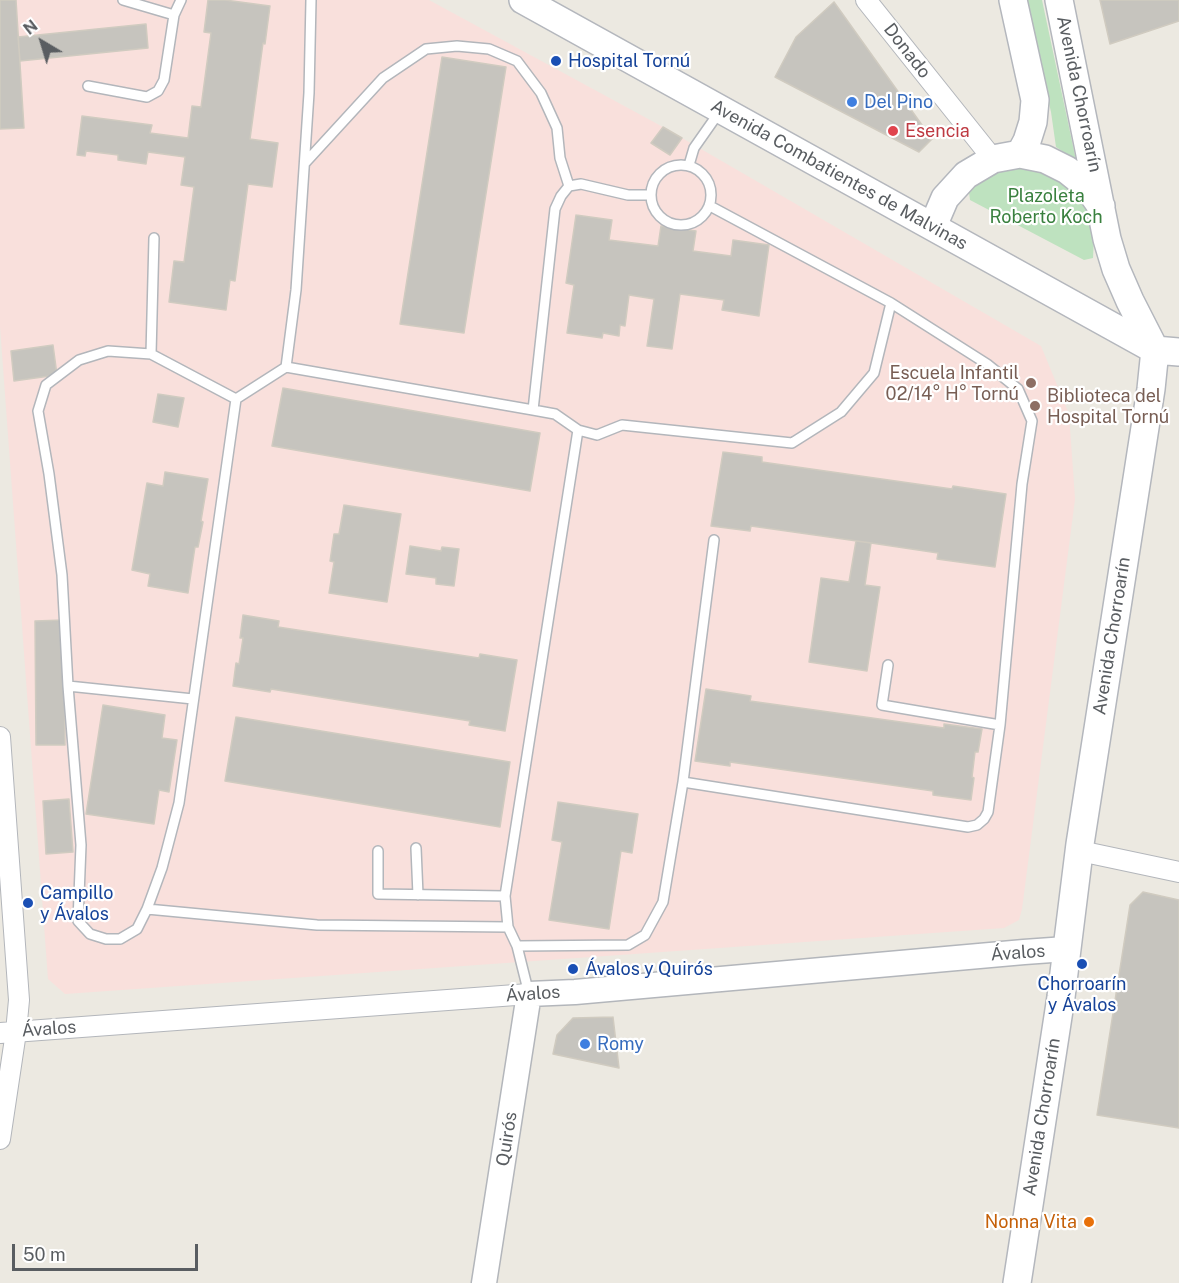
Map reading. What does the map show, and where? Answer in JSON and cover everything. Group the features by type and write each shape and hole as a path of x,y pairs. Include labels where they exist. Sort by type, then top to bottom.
{"main road":[{"name":"Avenida Combatientes de Malvinas","path":"523,0 933,226 1167,351"},
{"path":"1013,0 1035,100 1033,122 1020,154"},
{"name":"Avenida Chorroarín","path":"1017,1283 1151,389 1167,351 1130,301 1116,269 1107,239 1059,0"},
{"path":"933,226 945,198 966,174 993,159 1020,154 1045,159 1067,170 1087,186 1102,207"}],"street":[{"name":"Donado","path":"866,0 993,159"},
{"path":"0,737 19,1000 8,1032 0,1139"},
{"path":"1080,851 1179,872"},
{"name":"Ávalos","path":"8,1032 575,992 1066,949"},
{"name":"Quirós","path":"484,1283 529,994"}],"lane":[{"path":"123,0 174,15"},
{"path":"88,86 147,96 158,91 164,80 174,15 181,0"},
{"path":"286,367 296,290 305,163 311,0"},
{"path":"305,163 383,78 426,49 457,46 489,49 517,61 541,93 557,128 560,158 569,186"},
{"path":"689,165 694,148 722,110"},
{"path":"689,165 703,173 709,181 712,201 702,218 684,226 674,225 664,221 657,214 652,205 652,187 656,178 669,167 689,165"},
{"path":"533,410 555,208 561,196 569,186 581,184 628,195 651,195"},
{"path":"683,782 968,827 977,825 984,819 988,812 1000,725 1022,484 1032,421 1017,389 987,364 891,303 710,206"},
{"path":"151,354 154,238"},
{"path":"236,399 151,354 108,351 79,360 46,385 38,411 62,575 68,686 81,845 78,921 90,934 106,939 120,939 137,929 162,868 179,803 236,399 286,367 555,414 578,430 597,435 622,425 792,444 841,412 874,373 891,303"},
{"path":"529,994 517,946 508,927 505,896 578,430"},
{"path":"517,946 628,945 645,935 663,902 683,782 714,540"},
{"path":"888,665 882,705 1000,725"},
{"path":"68,686 193,699"},
{"path":"416,848 418,895"},
{"path":"378,851 378,894 505,896"},
{"path":"147,909 316,925 508,927"}],"shaded area":[{"path":"0,0 429,0 663,127 1041,346 1069,414 1075,499 1019,920 1004,928 65,994 48,979 0,326"}],"green space":[{"path":"1025,0 1042,0 1076,160 1056,147 1051,112"},
{"name":"Plazoleta Roberto Koch","path":"1011,166 1047,172 1076,188 1091,213 1094,238 1093,258 1084,260 970,200 969,192 981,179"}],"building":[{"path":"0,0 16,0 24,128 0,129"},
{"path":"208,0 270,6 250,139 278,143 272,187 248,184 235,281 230,280 226,310 169,302 174,261 184,262 194,187 181,185 185,157 148,152 146,164 118,160 118,155 86,151 85,156 77,155 82,116 152,125 150,133 188,138 192,106 201,107 211,33 204,32"},
{"path":"1100,0 1179,0 1179,21 1110,44"},
{"path":"834,2 932,139 919,152 775,77 796,37"},
{"path":"146,24 148,48 20,61 18,37"},
{"path":"442,57 506,67 464,333 400,324"},
{"path":"663,127 682,138 670,155 651,143"},
{"path":"576,215 612,220 609,240 658,246 661,226 696,231 693,251 731,256 733,240 769,245 759,316 722,310 724,300 680,294 672,349 647,346 654,299 629,295 625,326 620,325 619,336 603,333 602,338 567,333 574,285 566,283"},
{"path":"53,345 57,375 14,381 11,351"},
{"path":"283,388 540,433 530,491 272,446"},
{"path":"158,394 184,398 178,427 153,422"},
{"path":"723,452 762,457 762,462 952,489 953,486 1006,494 995,567 937,559 938,553 871,543 751,526 750,531 711,526"},
{"path":"165,472 208,479 201,521 203,522 198,547 195,547 188,593 148,586 150,574 132,570 147,483 163,486"},
{"path":"344,505 401,514 387,602 329,593 334,562 330,561 334,534 339,534"},
{"path":"856,541 871,543 865,585 880,587 867,671 809,662 821,578 849,582"},
{"path":"410,546 441,551 442,547 459,549 454,586 436,584 436,578 406,574"},
{"path":"243,615 279,621 278,627 479,658 480,654 517,660 505,731 469,725 470,721 271,689 270,692 233,686 243,638 240,638"},
{"path":"64,620 65,745 36,745 35,621"},
{"path":"706,689 751,696 750,701 944,728 944,724 982,729 978,752 975,752 971,800 933,795 933,791 730,762 730,766 695,761"},
{"path":"103,705 165,715 162,738 177,740 169,792 159,790 154,824 86,814"},
{"path":"236,717 510,762 500,827 225,781"},
{"path":"69,799 73,852 46,854 43,801"},
{"path":"558,802 638,814 632,853 621,851 609,929 549,920 562,842 552,840"},
{"path":"1143,892 1179,900 1179,1128 1097,1115 1130,905"},
{"name":"Romy","path":"613,1017 619,1068 553,1054 557,1035 573,1018"}],"place":[{"name":"Hospital Tornú","path":"556,61"},
{"name":"Del Pino","path":"852,102"},
{"name":"Esencia","path":"893,131"},
{"name":"Escuela Infantil 02/14° H° Tornú","path":"1031,383"},
{"name":"Biblioteca del Hospital Tornú","path":"1035,406"},
{"name":"Campillo y Ávalos","path":"28,903"},
{"name":"Chorroarín y Ávalos","path":"1082,964"},
{"name":"Ávalos y Quirós","path":"573,969"},
{"name":"Romy","path":"585,1044"},
{"name":"Nonna Vita","path":"1089,1222"}]}
